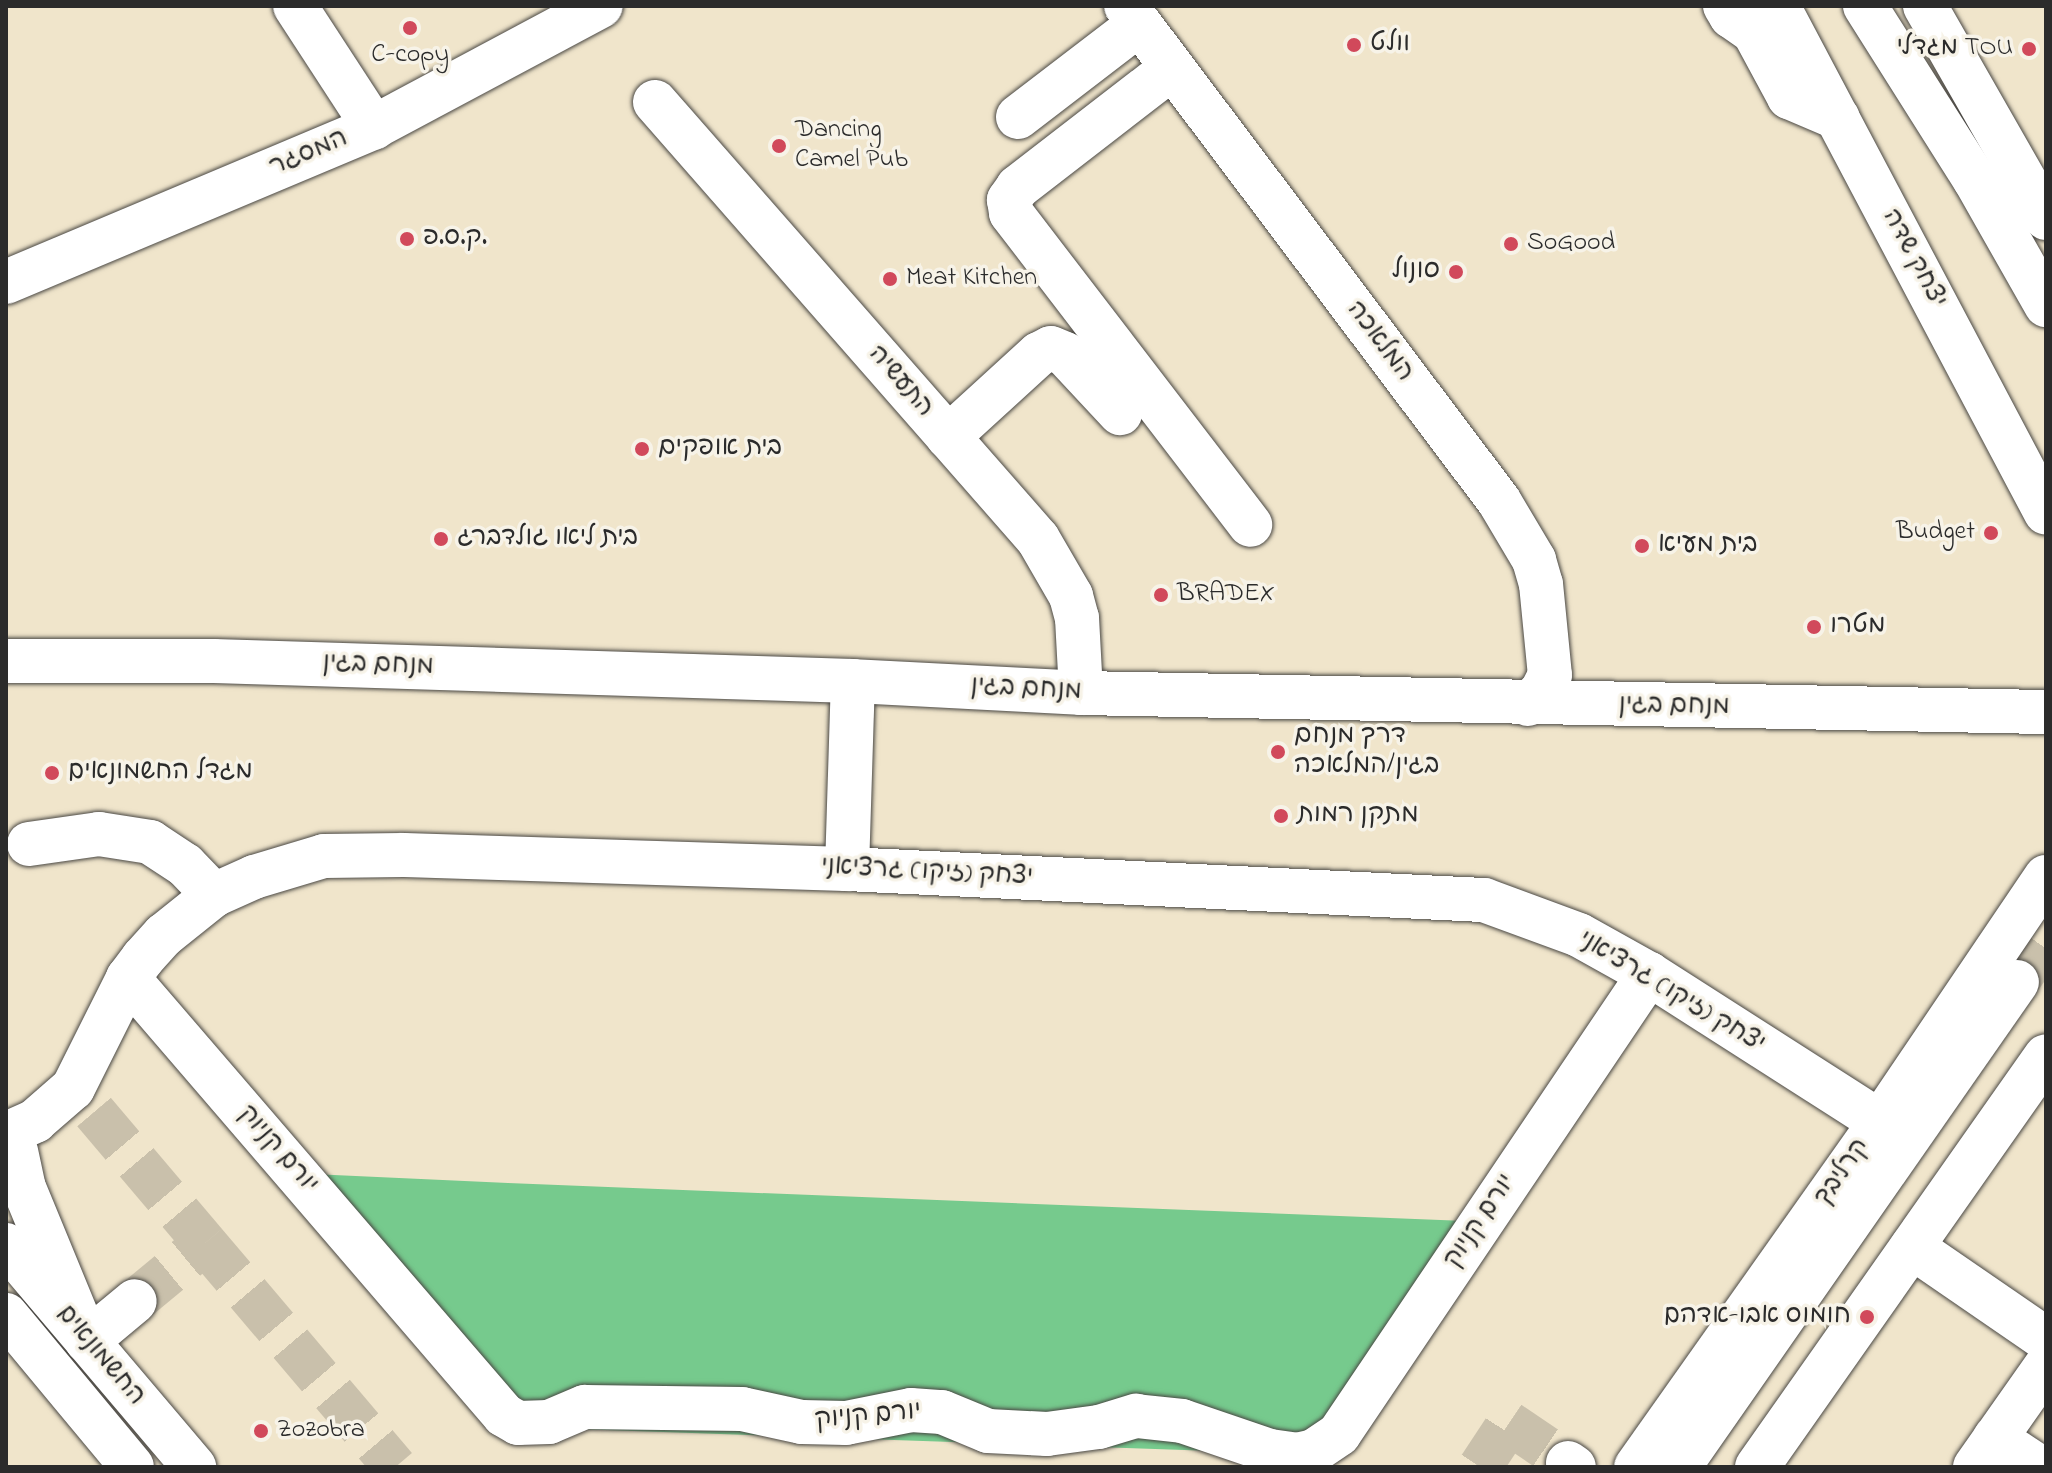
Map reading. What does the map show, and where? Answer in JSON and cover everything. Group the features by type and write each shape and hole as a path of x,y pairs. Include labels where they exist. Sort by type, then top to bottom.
{"street":[{"path":"295,6 374,127"},
{"name":"המסגר","path":"6,282 374,127 601,6"},
{"path":"1725,6 1731,16 1754,32 1789,97 1838,118"},
{"name":"יצחק שדה","path":"1778,6 2046,513"},
{"path":"1836,6 1953,145"},
{"path":"1865,6 1953,145 2046,305"},
{"path":"1925,6 2046,218"},
{"path":"1026,127 1148,36"},
{"path":"1148,36 1018,187 1009,200 1011,213 1250,525"},
{"name":"המלאכה","path":"1148,36 1499,501 1534,560 1541,584 1550,675 1542,691 1528,704"},
{"name":"התעשיה","path":"655,102 1038,539 1057,568 1077,618 1081,693"},
{"path":"948,437 1039,354 1051,348 1065,354 1120,413"},
{"name":"מנחם בגין","path":"6,661 214,661 853,681 1081,693 2046,712"},
{"path":"847,869 853,681"},
{"path":"29,844 99,834 150,842 185,865 214,895"},
{"name":"יצחק (זיקו) גרציאני","path":"16,1143 83,1100 128,978 164,935 214,895 254,877 324,856 847,869 1484,900 1579,935 1649,974 1880,1122"},
{"name":"קרליבך","path":"1636,1467 1880,1122 2046,877"},
{"name":"יורם קניוק","path":"128,978 504,1415 518,1423 549,1422 585,1407 742,1409 817,1423 846,1423 911,1410 942,1412 988,1431 1047,1434 1099,1427 1136,1416 1182,1421 1270,1451 1297,1455 1314,1451 1339,1434 1649,974"},
{"name":"קרליבך","path":"1679,1467 2017,982"},
{"path":"1757,1467 2046,1056"},
{"path":"16,1143 24,1188 87,1341 135,1301"},
{"name":"החשמונאים","path":"6,1245 194,1467"},
{"path":"1912,1247 2046,1339"},
{"name":"החשמונאים","path":"6,1315 132,1467"},
{"path":"2039,1467 1985,1452 2046,1366"}],"green space":[{"path":"312,1174 1491,1222 1332,1455 518,1427"}],"tunnel":[{"path":"2017,982 2046,941"},
{"path":"94,1112 205,1243"},
{"path":"135,1301 205,1243 395,1467"},
{"path":"1480,1467 1509,1423 1568,1463"}],"place":[{"name":"C-copy","path":"410,28"},
{"name":"וולט","path":"1354,45"},
{"name":"מגדלי TOU","path":"2029,49"},
{"name":"Dancing Camel Pub","path":"779,146"},
{"name":"ק.ס.פ.","path":"407,239"},
{"name":"SoGood","path":"1511,244"},
{"name":"סונול","path":"1456,272"},
{"name":"Meat Kitchen","path":"890,279"},
{"name":"בית אופקים","path":"642,449"},
{"name":"Budget","path":"1991,533"},
{"name":"בית ליאו גולדברג","path":"441,539"},
{"name":"בית מעיא","path":"1642,546"},
{"name":"BRADEX","path":"1161,595"},
{"name":"מטרו","path":"1814,627"},
{"name":"דרך מנחם בגין/המלאכה","path":"1278,752"},
{"name":"מגדל החשמונאים","path":"52,773"},
{"name":"מתקן רמות","path":"1281,816"},
{"name":"חומוס אבו-אדהם","path":"1867,1317"},
{"name":"Zozobra","path":"261,1431"}]}
